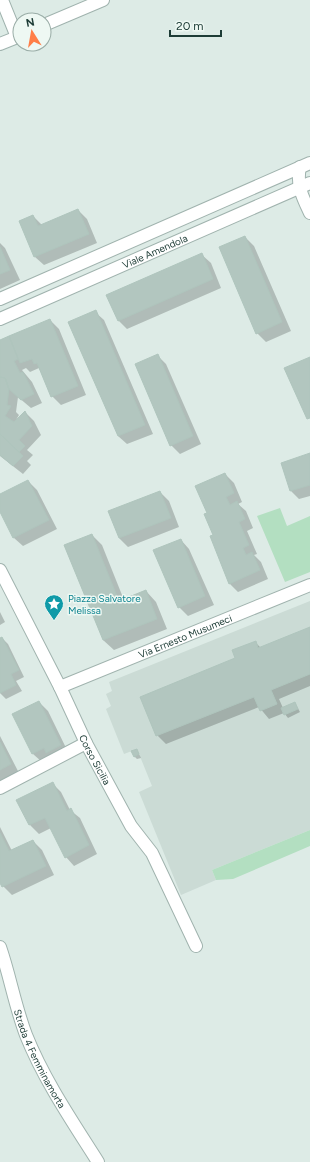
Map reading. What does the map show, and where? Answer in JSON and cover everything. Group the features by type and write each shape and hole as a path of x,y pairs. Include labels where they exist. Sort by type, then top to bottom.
{"street":[{"path":"2,0 12,22"},
{"path":"52,22 103,0"},
{"path":"0,44 12,39"},
{"path":"305,165 298,176 304,186 310,214"},
{"name":"Viale Amendola","path":"0,298 305,165"},
{"name":"Viale Amendola","path":"0,319 304,186"},
{"name":"Corso Sicilia","path":"0,570 60,687 86,743 131,826 152,852 196,946"},
{"name":"Via Ernesto Musumeci","path":"60,687 310,585"},
{"path":"0,788 86,743"},
{"name":"Strada 4 Femminamorta","path":"0,947 17,1009 27,1036 58,1100 98,1162"}],"shaded area":[{"path":"310,601 310,830 212,870 216,880 181,895 139,792 152,786 137,749 124,754 106,709 111,706 106,694 112,691 109,682"}],"green space":[{"path":"280,508 287,526 310,516 310,572 285,582 257,516"},
{"path":"310,830 310,846 233,879 216,880 212,870"}],"building":[{"path":"78,209 89,234 34,257 19,221 33,215 38,226"},
{"path":"245,236 282,322 256,334 219,247"},
{"path":"0,247 10,270 0,274"},
{"path":"202,253 213,279 118,321 106,295"},
{"path":"96,310 145,425 118,436 68,322"},
{"path":"50,319 78,386 51,397 37,363 34,364 32,359 20,363 9,336"},
{"path":"9,336 18,359 14,361 20,373 23,372 34,394 21,400 9,389 5,378 0,377 0,340"},
{"path":"158,354 193,436 170,446 135,364"},
{"path":"310,357 310,418 307,419 284,368"},
{"path":"0,377 5,378 9,389 7,405 11,406 5,416 14,422 25,411 32,426 19,440 25,446 19,452 0,434"},
{"path":"0,434 23,456 13,466 0,455"},
{"path":"310,453 310,485 290,491 281,463"},
{"path":"225,473 234,493 226,497 230,505 237,501 245,519 239,522 249,545 243,548 246,555 252,552 260,570 229,584 210,536 213,535 204,514 207,513 195,486"},
{"path":"28,480 49,520 13,538 0,512 0,494"},
{"path":"160,491 171,518 119,538 108,511"},
{"path":"92,534 119,601 146,590 157,619 103,640 64,545"},
{"path":"181,539 205,596 178,608 153,550"},
{"path":"310,627 310,674 271,690 277,704 260,711 254,697 156,736 140,697 235,658 232,650 256,641 258,648"},
{"path":"2,637 19,670 11,674 16,685 0,693 0,638"},
{"path":"39,701 61,745 46,753 44,748 32,754 12,714"},
{"path":"295,702 298,709 284,715 281,708"},
{"path":"0,742 11,764 0,770"},
{"path":"137,749 139,754 134,757 131,751"},
{"path":"53,782 67,811 71,808 89,845 65,858 45,818 29,825 16,800"},
{"path":"0,833 9,851 33,840 46,866 2,887 0,883"}],"place":[{"name":"Piazza Salvatore Melissa","path":"54,621"}]}
